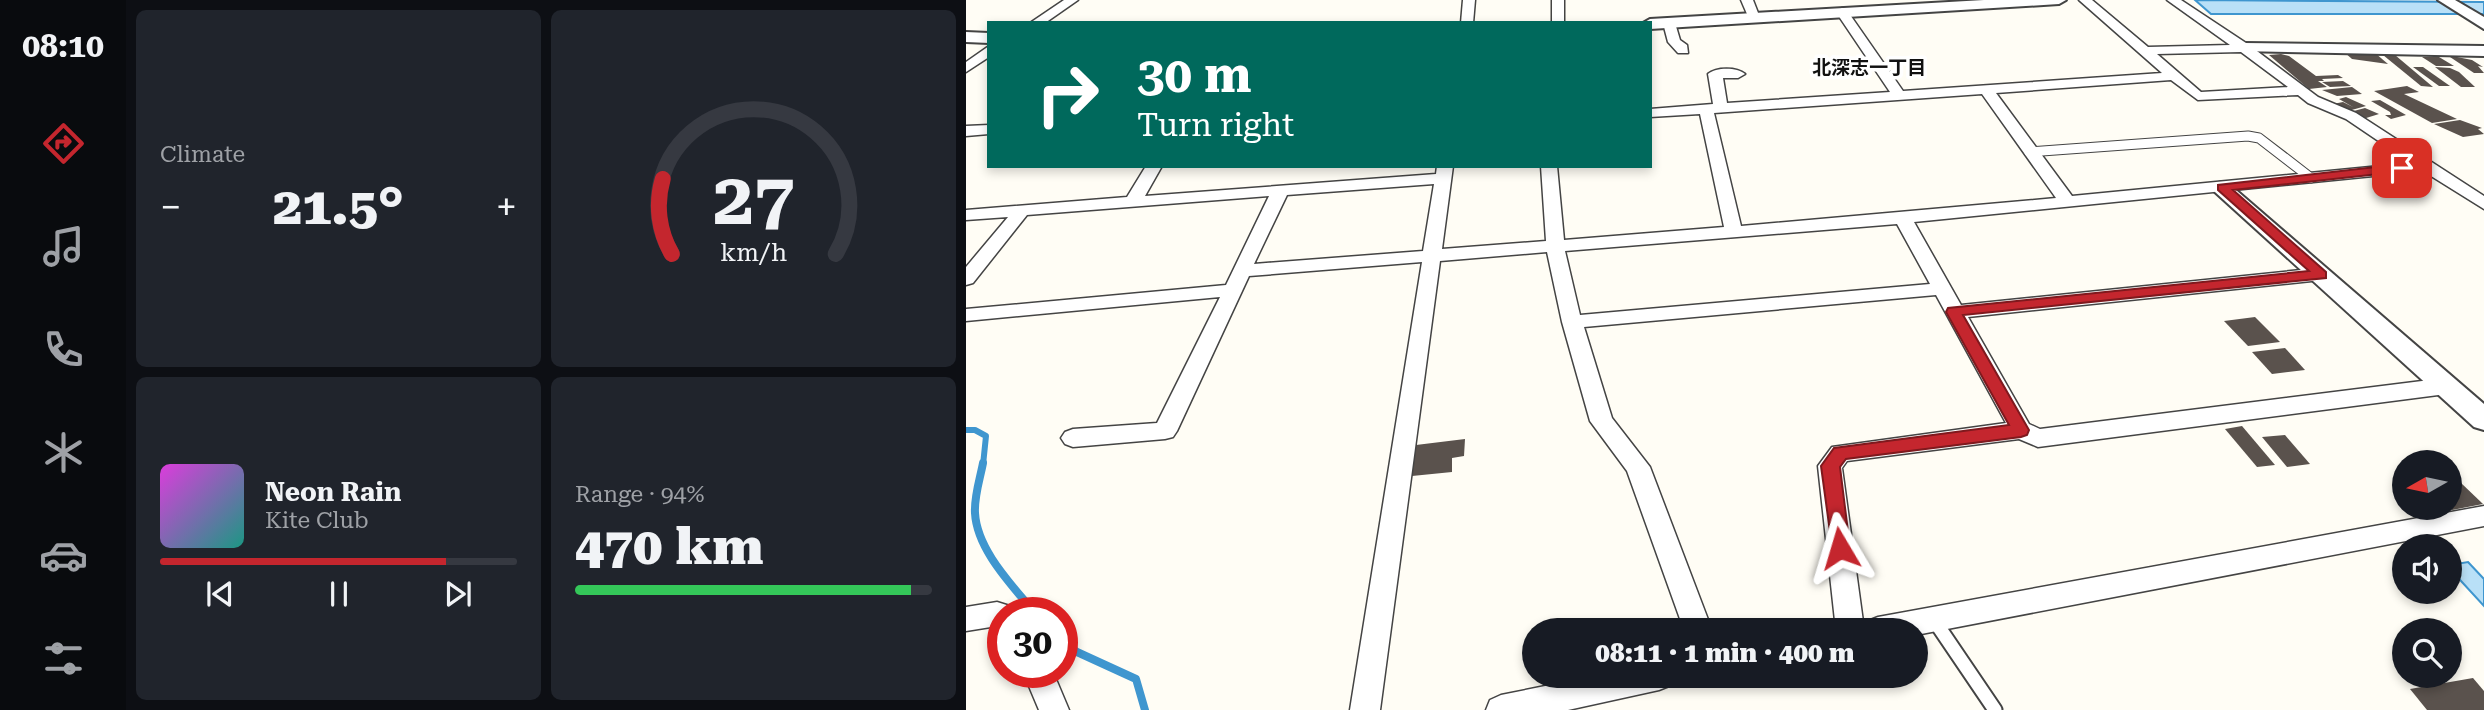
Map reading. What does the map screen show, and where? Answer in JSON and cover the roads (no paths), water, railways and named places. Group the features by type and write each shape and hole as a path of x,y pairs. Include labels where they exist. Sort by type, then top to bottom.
{"street":[{"path":"1039,21 1072,0"},
{"path":"1467,21 1469,0"},
{"path":"1558,0 1558,21"},
{"path":"1747,0 1754,18"},
{"path":"1652,24 2059,0"},
{"path":"2085,0 2198,96 2301,91"},
{"path":"2173,0 2314,100 2351,117 2484,204"},
{"path":"2446,1 2484,24"},
{"path":"1842,12 1899,95"},
{"path":"1669,23 1674,42 1681,45 1683,50"},
{"path":"966,37 987,38"},
{"path":"2143,51 2244,48 2484,51"},
{"path":"966,68 987,52"},
{"path":"1734,232 1714,108 1715,74 1738,74"},
{"path":"1652,113 2172,76"},
{"path":"1986,89 2068,203"},
{"path":"966,131 987,129"},
{"path":"1242,271 1903,218 2424,166"},
{"path":"1132,202 1153,168"},
{"path":"1549,168 1555,246 1572,322 1601,421 1638,467 1694,618"},
{"path":"966,215 1280,192 1444,172 1365,710"},
{"path":"2222,188 2464,395 2484,420"},
{"path":"1073,438 1164,431 1280,192"},
{"path":"966,279 1022,211"},
{"path":"1903,218 1940,289 2021,430"},
{"path":"1954,312 2321,275"},
{"path":"1572,322 1940,289"},
{"path":"966,315 1232,290"},
{"path":"1849,618 1830,466 1840,453 2021,430 2038,438 2464,395"},
{"path":"1928,621 2484,516"},
{"path":"966,619 987,616"},
{"path":"1045,688 1054,710"},
{"path":"1501,710 1603,688"}],"lane":[{"path":"2029,152 2248,136 2259,138 2311,178"},
{"path":"1934,620 1995,710"}],"water":[{"path":"2195,0 2484,2 2484,14 2211,14"},
{"path":"2468,562 2484,579 2484,606 2462,582 2462,563"}],"waterway":[{"path":"966,430 975,430 986,436 983,465"},
{"path":"983,463 975,500 977,527 997,566 1021,597"},
{"path":"1078,652 1136,679 1145,710"}],"district":[{"name":"北深志一丁目","path":"1869,67"}]}
